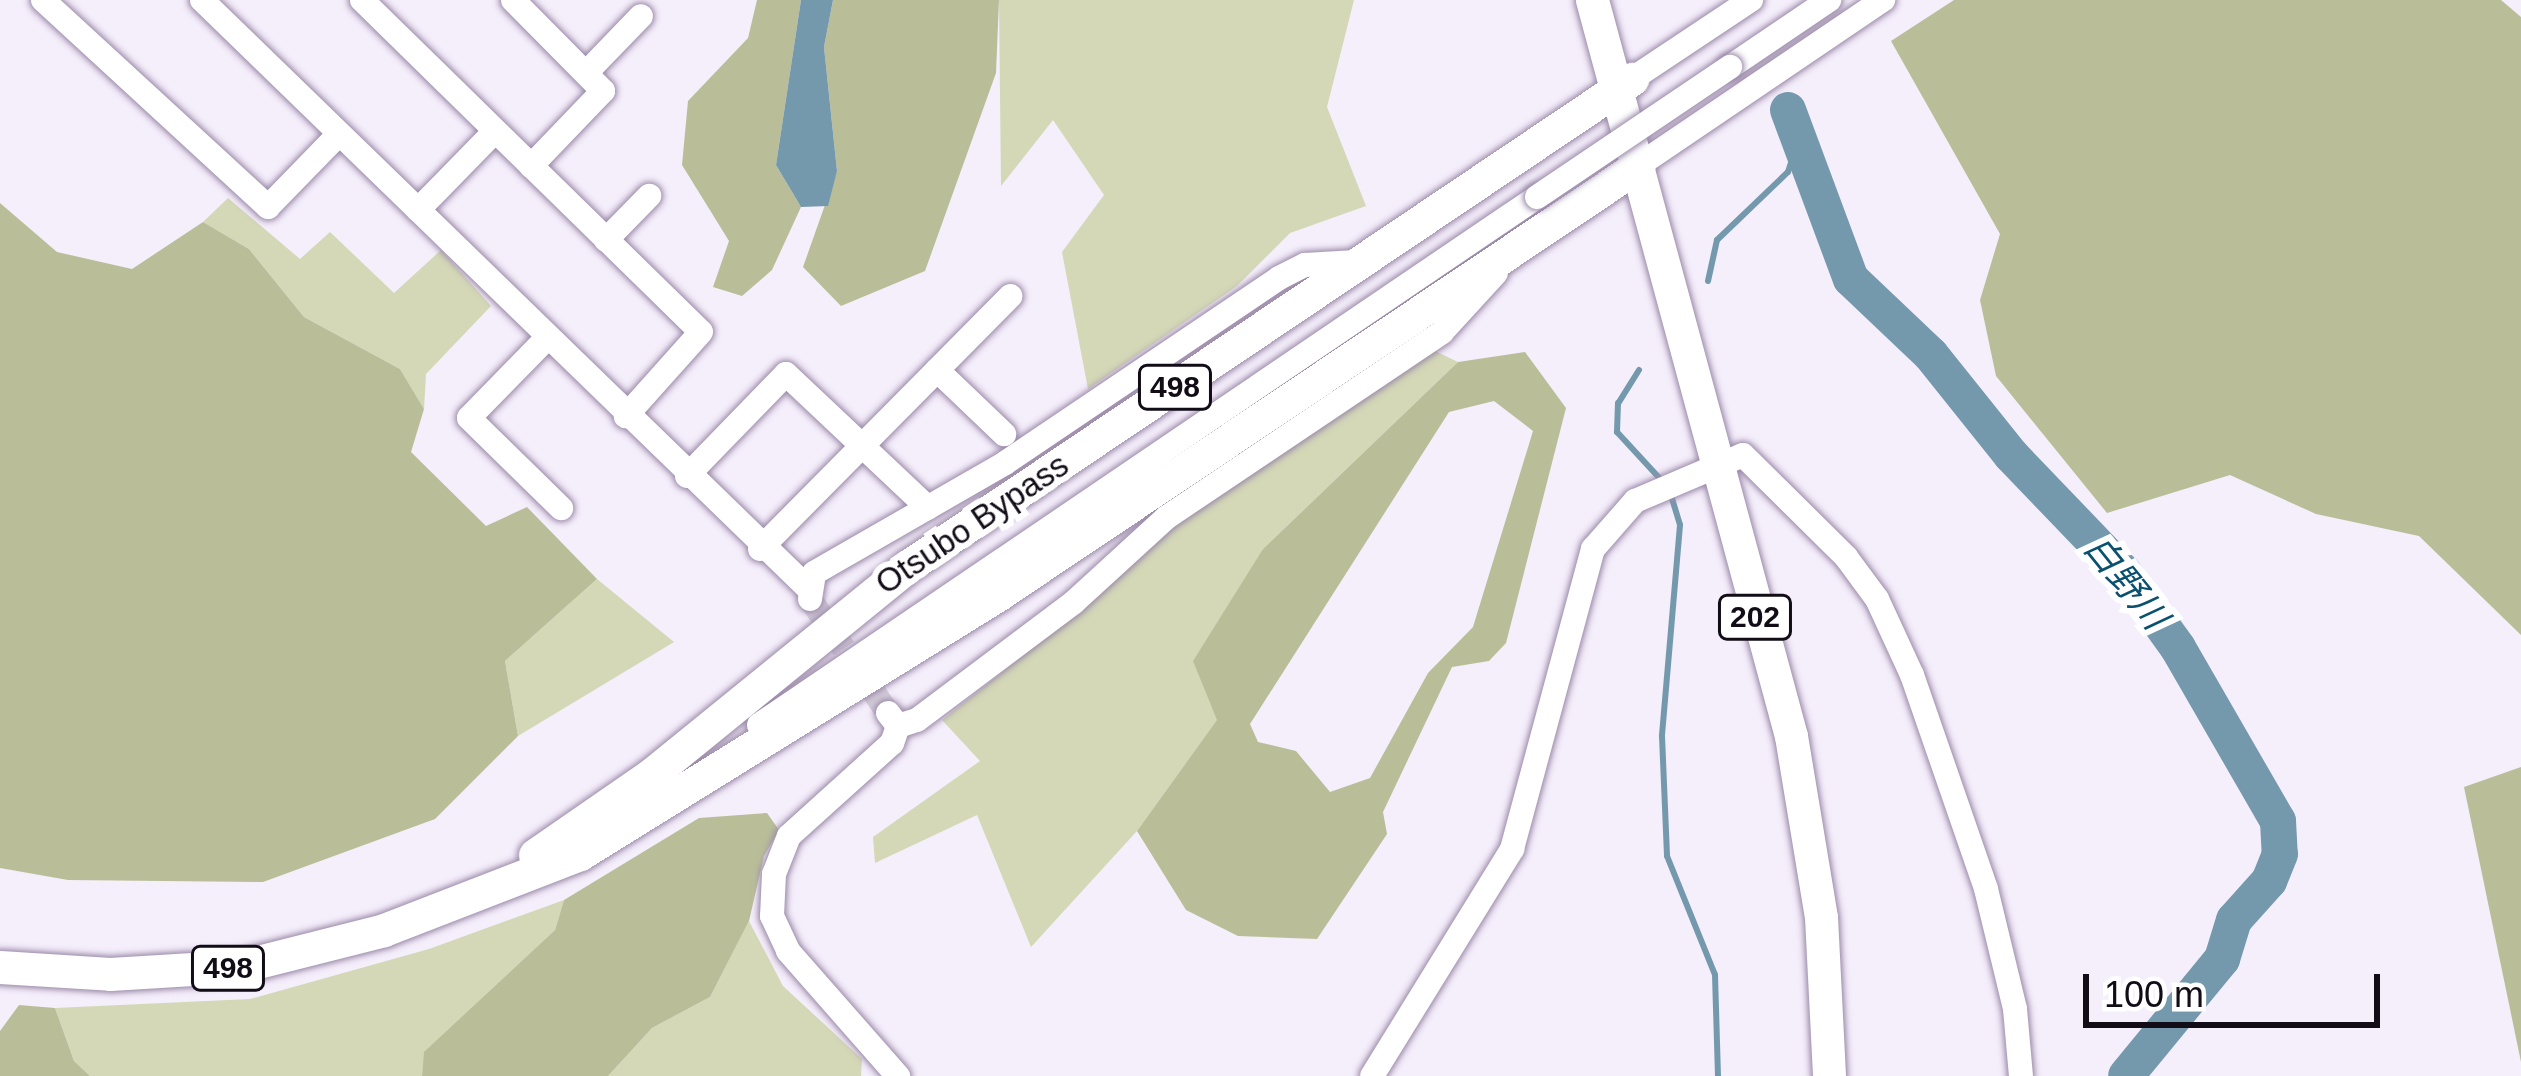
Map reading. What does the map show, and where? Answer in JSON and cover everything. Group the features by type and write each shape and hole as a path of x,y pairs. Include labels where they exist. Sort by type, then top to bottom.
{"highway":[{"name":"202","path":"1592,0 1622,85"},
{"name":"202","path":"1614,0 1622,85 1639,165 1791,736 1821,917 1829,1076"},
{"name":"Otsubo Bypass","path":"308,953 443,902 556,843 652,774 852,606 1622,85"},
{"name":"Otsubo Bypass","path":"0,967 176,972 308,953 447,908 580,854 686,794 1639,165"}],"street":[{"path":"43,0 268,207 339,134"},
{"path":"202,0 809,593 814,573 928,508 1279,278 1305,265 1361,262"},
{"path":"362,0 700,332 626,416"},
{"path":"513,0 603,91 531,166"},
{"path":"1622,85 1751,0"},
{"path":"447,908 629,812 1829,0"},
{"path":"1639,165 1883,0"},
{"path":"586,73 641,16"},
{"path":"418,210 495,131"},
{"path":"606,240 649,196"},
{"path":"898,1076 788,951 772,916 774,874 789,836 892,743 893,720 1074,602 1167,517 1442,332 1526,240"},
{"path":"760,549 1010,296"},
{"path":"546,338 469,418 561,508"},
{"path":"938,370 1004,434"},
{"path":"687,476 786,374 928,508"},
{"path":"1372,1076 1512,849 1593,549 1616,518 1668,486 1743,455 1846,557 1877,599 1986,889 2015,1009 2021,1076"}],"green space":[{"path":"757,0 801,0 776,165 801,207 772,270 742,296 713,287 729,241 682,165 688,101 748,38"},
{"path":"833,0 999,0 996,73 925,271 841,306 803,267 837,171 824,47"},
{"path":"999,0 1354,0 1327,107 1366,206 1290,233 1237,286 1088,389 1062,252 1104,195 1053,120 1001,186"},
{"path":"1954,0 2501,0 2521,17 2521,635 2419,536 2316,514 2230,475 2107,513 1996,376 1980,300 2000,234 1891,41"},
{"path":"228,198 300,259 330,232 394,293 441,250 491,306 426,374 424,409 400,369 304,317 249,249 203,222"},
{"path":"0,203 57,252 132,269 203,222 249,249 304,317 400,369 424,409 411,452 486,526 527,507 597,579 505,661 518,736 435,819 263,882 68,880 0,868"},
{"path":"1435,351 1458,362 1263,549 1218,719 1137,831 1031,947 977,815 875,863 873,837 980,761 942,720 1086,606 1179,518"},
{"path":"1525,352 1566,408 1506,643 1489,661 1452,667 1383,812 1387,834 1317,939 1238,936 1186,910 1137,831 1217,720 1193,661 1263,549 1458,362","holes":["1494,401 1533,431 1473,627 1428,673 1370,778 1330,792 1296,751 1258,742 1250,724 1449,412"]},
{"path":"597,579 674,642 518,736 505,661"},
{"path":"2521,767 2521,1062 2464,787"},
{"path":"767,813 779,830 764,856 749,921 710,997 652,1028 608,1076 422,1076 424,1052 555,930 564,900 699,818"},
{"path":"564,900 555,930 425,1052 422,1076 90,1076 74,1061 55,1008 250,999 429,949"},
{"path":"749,921 783,986 862,1059 861,1076 608,1076 652,1028 710,997"},
{"path":"19,1005 55,1008 74,1061 90,1076 0,1076 0,1031"}],"water":[{"path":"801,0 833,0 824,47 837,171 828,206 801,207 776,165"}],"waterway":[{"name":"白野川","path":"1788,110 1851,279 1931,355 2011,455 2124,573 2178,648 2278,821 2280,854 2269,881 2234,920 2222,959 2126,1076"},
{"path":"1708,281 1717,240 1788,172 1796,147"},
{"path":"1639,370 1618,403 1617,432 1662,481"},
{"path":"1670,492 1680,525 1662,736 1667,856 1715,975 1718,1076"}],"tunnel":[{"path":"810,599 888,713"}]}
